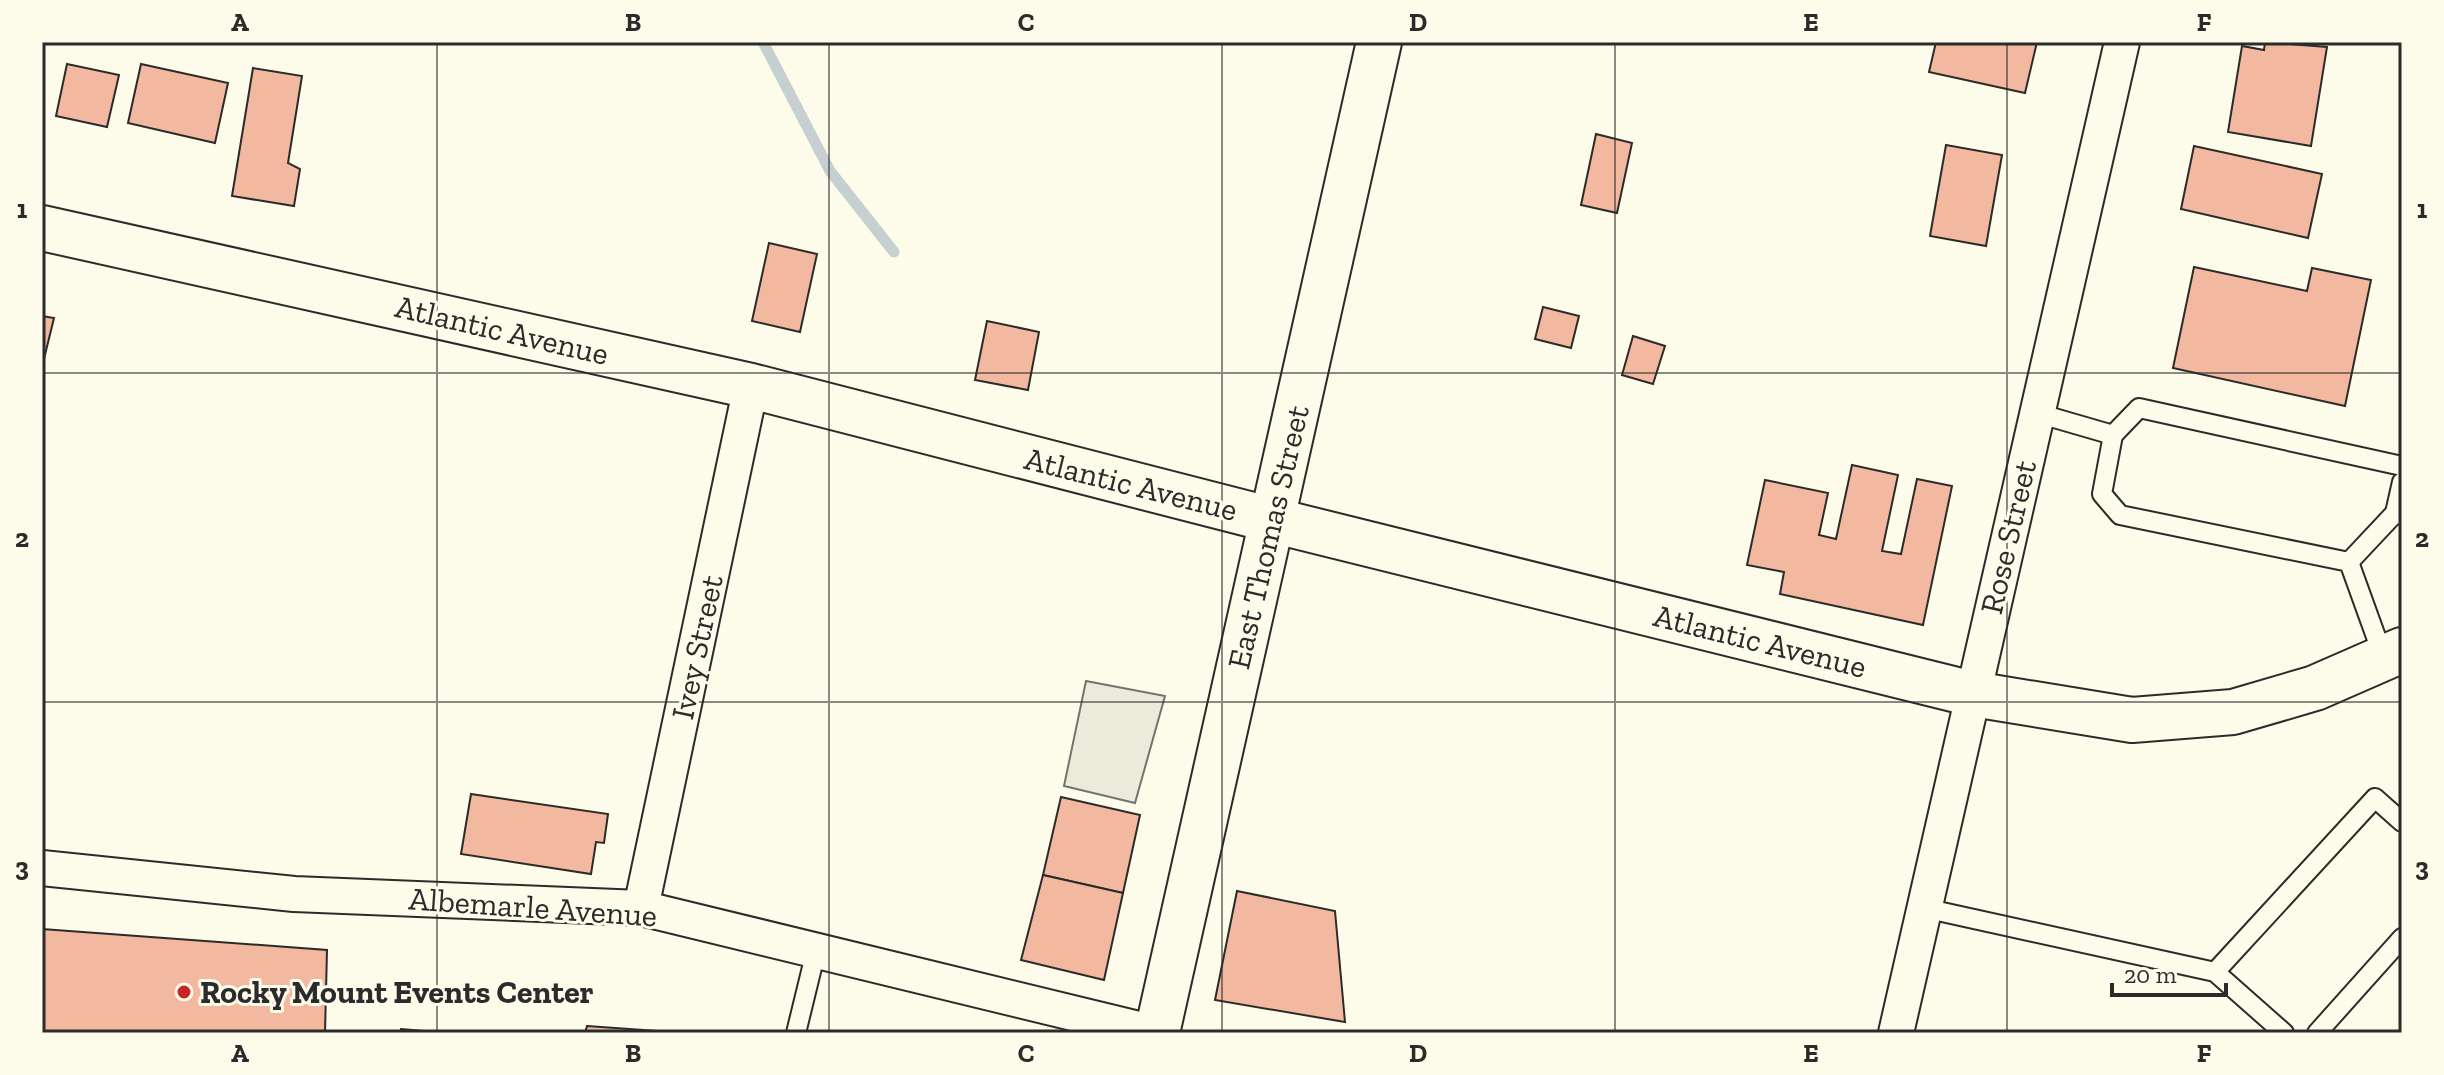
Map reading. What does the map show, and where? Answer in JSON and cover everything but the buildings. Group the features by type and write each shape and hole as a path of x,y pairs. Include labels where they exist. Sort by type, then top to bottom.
{"main road":[{"name":"East Thomas Street","path":"1156,1033 1379,42"},
{"name":"Atlantic Avenue","path":"42,228 751,386 1272,520 1973,694 2132,720 2233,712 2315,688 2393,654"}],"street":[{"name":"Rose Street","path":"1896,1033 2122,42"},
{"name":"Ivey Street","path":"641,908 751,386"},
{"name":"Albemarle Avenue","path":"42,868 294,894 641,908 1156,1033"}],"lane":[{"path":"2349,562 2120,515 2102,494 2113,435 2139,408 2402,466"},
{"path":"2037,413 2113,435"},
{"path":"2349,562 2398,514 2402,482"},
{"path":"2349,562 2393,654"},
{"path":"2215,972 2375,798 2402,822"},
{"path":"1924,908 2215,972 2284,1033"},
{"path":"2317,1033 2402,938"},
{"path":"796,1033 816,951"}],"shaded area":[{"path":"1086,681 1165,696 1135,803 1064,786"}],"waterway":[{"path":"763,42 830,171 894,252"}],"place":[{"name":"Rocky Mount Events Center","path":"184,992"}]}
